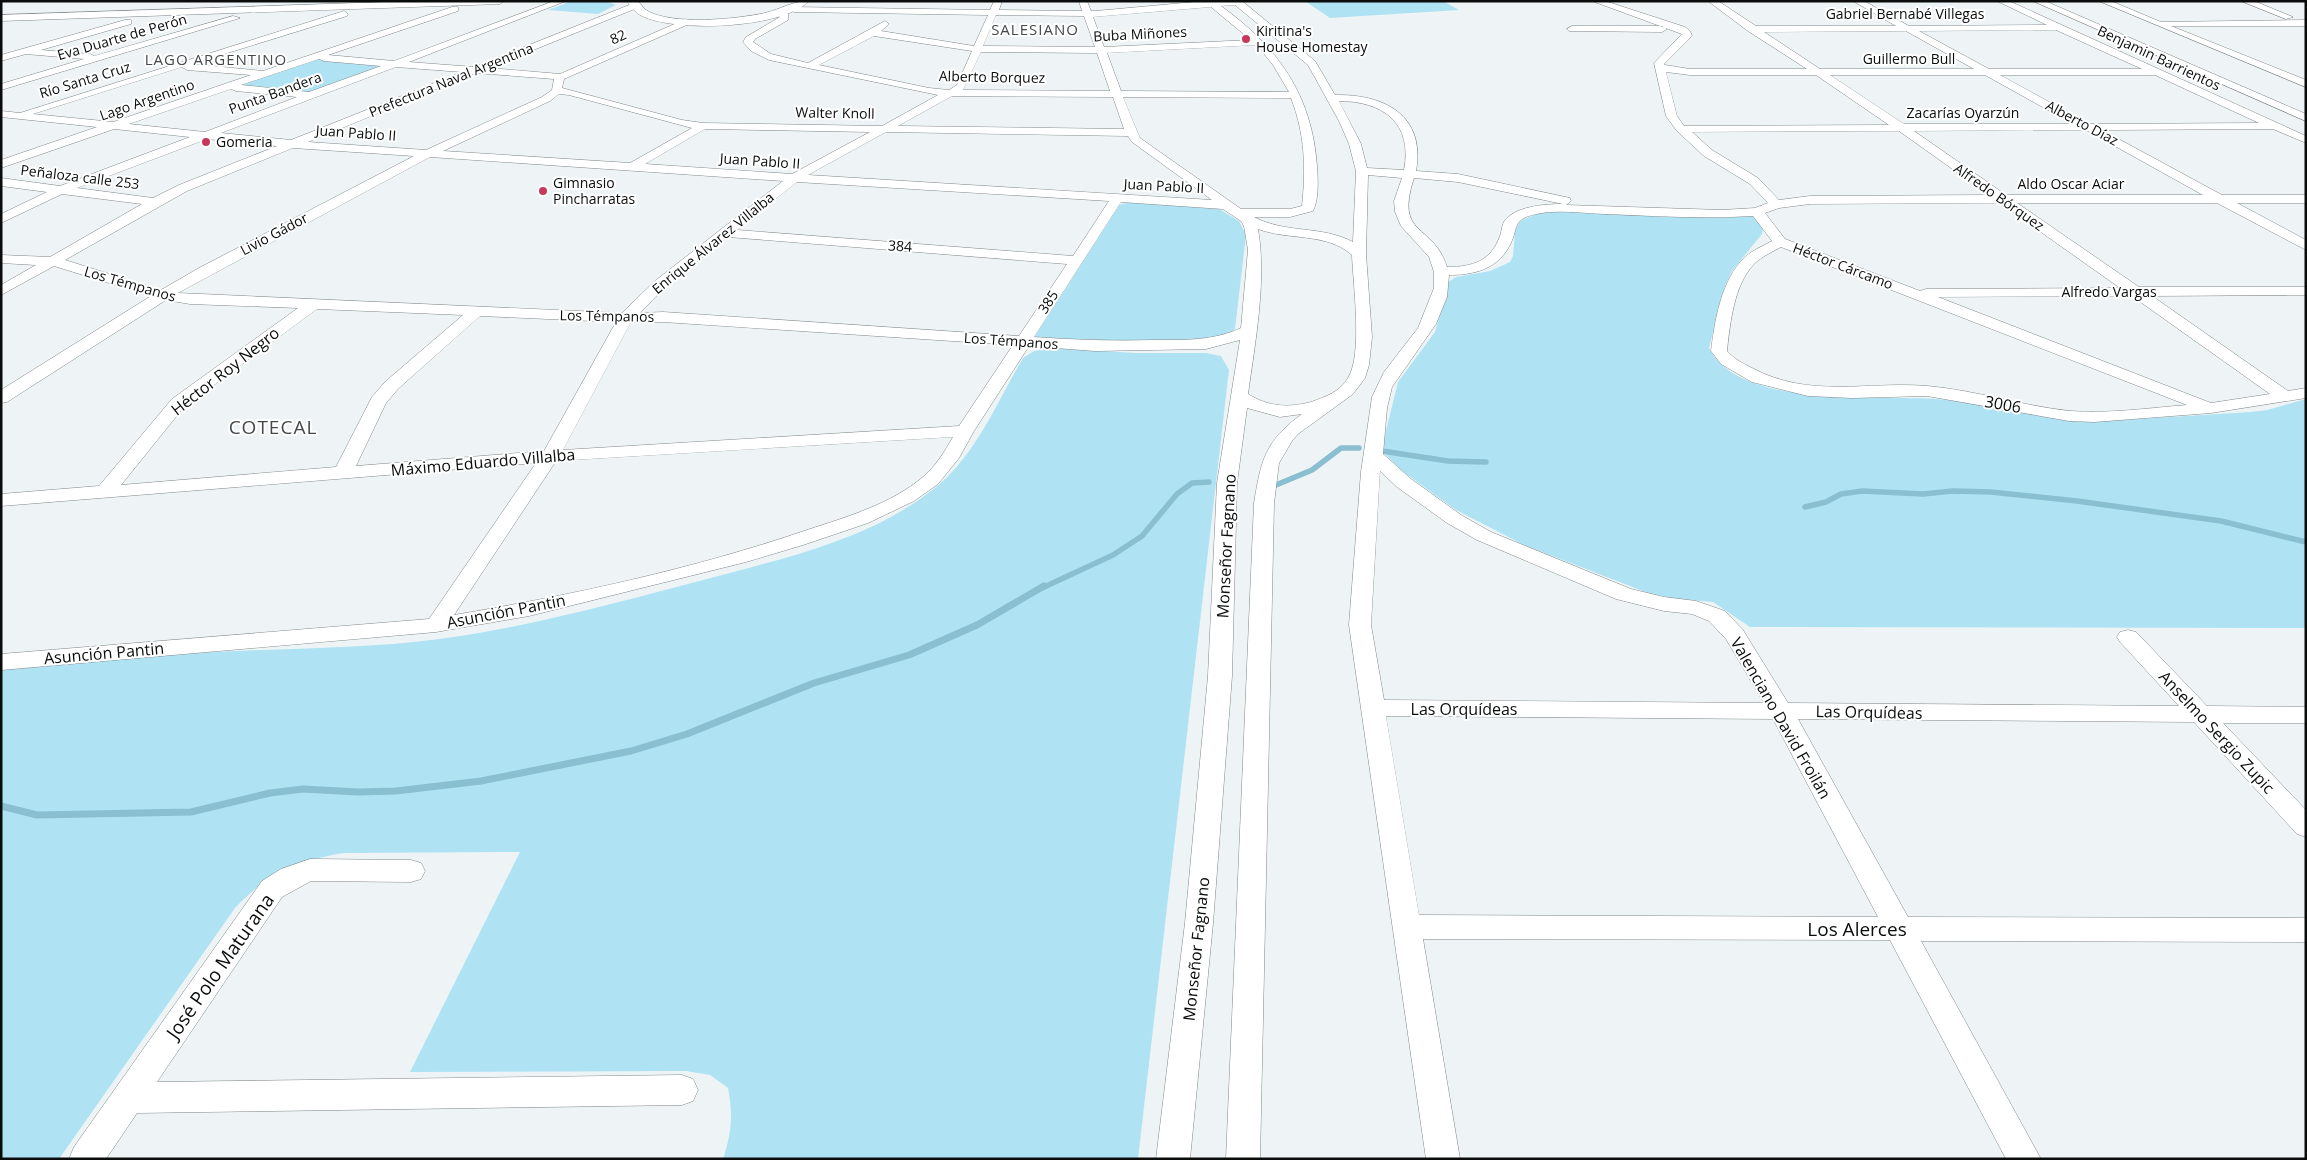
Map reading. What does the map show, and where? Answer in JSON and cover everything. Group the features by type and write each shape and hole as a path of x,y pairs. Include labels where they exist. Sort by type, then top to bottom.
{"main road":[{"path":"633,4 639,11 652,17 686,22 739,21 780,14 794,9 804,1"}],"street":[{"path":"1,58 160,13 182,1"},
{"name":"Eva Duarte de Perón","path":"1,87 266,9 278,1"},
{"path":"1,18 266,9 373,3 500,1"},
{"name":"Punta Bandera","path":"1,219 60,190 562,1"},
{"path":"809,66 873,33 903,10 911,1"},
{"name":"Enrique Álvarez Villalba","path":"436,625 550,456 626,318 660,284 794,178 961,87 998,1"},
{"path":"1083,1 1131,133 1136,140 1242,216 1275,230 1321,235 1350,244 1360,254"},
{"path":"1442,271 1473,270 1493,262 1508,236 1511,221 1521,214 1553,208 1596,208 1701,214 1757,212 1776,204 1754,181 1708,152 1681,129 1672,116 1661,68 1661,59 1687,36 1687,32 1596,1"},
{"name":"Alfredo Bórquez","path":"1712,1 1751,29 1902,128 2284,396"},
{"name":"Alberto Díaz","path":"1857,1 2306,246"},
{"name":"Benjamin Barrientos","path":"2000,1 2306,140"},
{"name":"Benjamin Barrientos","path":"2017,1 2306,128"},
{"path":"2037,1 2306,118"},
{"path":"2103,1 2306,84"},
{"path":"2244,1 2305,23"},
{"name":"Lago Argentino","path":"1,164 228,88 471,2"},
{"path":"794,9 1088,14 1237,2 1312,63 1355,144 1362,171 1360,254 1364,337 1361,365 1352,384 1335,400 1292,430 1274,454 1267,473 1264,502 1243,1159"},
{"name":"Río Santa Cruz","path":"1,121 373,3"},
{"path":"1212,3 1260,42 1281,66 1289,78 1308,130 1312,170 1308,208 1290,213 1242,216"},
{"name":"Prefectura Naval Argentina","path":"1,291 155,202 204,179 476,70 633,4"},
{"path":"1,29 79,6"},
{"name":"Alberto Borquez","path":"780,14 785,16 785,18 753,35 749,39 749,44 769,56 928,91 952,93 1296,95"},
{"name":"82","path":"559,84 686,22"},
{"path":"2155,23 2305,23"},
{"name":"Gabriel Bernabé Villegas","path":"1751,29 2059,28"},
{"path":"1572,29 1682,29"},
{"name":"Buba Miñones","path":"873,33 977,49 1102,50 1260,42"},
{"path":"26,51 129,61"},
{"name":"Walter Knoll","path":"316,57 476,70 559,84 570,92 681,123 703,126 1131,133"},
{"path":"148,63 267,74"},
{"name":"Guillermo Bull","path":"1661,68 1697,72 1818,73 2157,72"},
{"path":"1667,91 1686,75 1697,72"},
{"name":"Livio Gádor","path":"1,398 163,295 428,153 546,99 559,84"},
{"path":"228,88 312,95"},
{"path":"1331,98 1368,100 1398,117 1406,130 1413,150 1409,174 1400,197 1403,218 1408,227 1438,255 1442,271 1440,296 1424,332 1393,371 1379,400 1375,424 1375,457 1370,472 1360,625 1443,1159"},
{"path":"2218,100 2245,101"},
{"name":"Juan Pablo II","path":"1,114 292,144 1227,205"},
{"path":"632,167 703,126"},
{"name":"Zacarías Oyarzún","path":"1681,129 2274,126"},
{"path":"1362,171 1458,178 1486,182 1596,208"},
{"name":"Peñaloza calle 253","path":"1,182 155,202"},
{"name":"385","path":"965,431 1075,260 1117,199"},
{"name":"Aldo Oscar Aciar","path":"1776,204 1810,200 2306,199"},
{"name":"Héctor Cárcamo","path":"1757,212 1780,242 2211,408"},
{"path":"1321,235 1348,227 1362,215"},
{"name":"Monseñor Fagnano","path":"1174,1159 1199,923 1219,686 1227,483 1241,397 1249,330 1255,250 1253,232 1242,216"},
{"name":"384","path":"725,233 1075,260"},
{"path":"1255,250 1260,244 1269,240 1295,233"},
{"name":"3006","path":"1780,242 1750,261 1740,273 1731,294 1719,351 1727,361 1740,370 1777,384 1808,390 1852,393 1927,391 2069,416 2094,417 2240,405 2306,393"},
{"name":"Los Témpanos","path":"1,259 53,261 163,295 190,299 476,312 663,318 1023,342 1165,346 1212,350 1222,353 1244,368"},
{"name":"Alfredo Vargas","path":"1913,294 2306,290"},
{"name":"Héctor Roy Negro","path":"105,492 178,403 314,304"},
{"path":"343,473 378,401 392,385 476,312"},
{"name":"Los Témpanos","path":"1165,346 1218,343 1249,330"},
{"path":"1241,397 1256,407 1282,412 1306,409 1335,400"},
{"name":"Máximo Eduardo Villalba","path":"1,500 550,456 965,431"},
{"name":"Asunción Pantin","path":"1,662 436,625 529,609 739,558 796,542 861,518 907,498 932,480 950,458 965,431"},
{"name":"Valenciano David Froilán","path":"1375,457 1404,483 1454,519 1484,536 1624,594 1664,604 1696,608 1717,616 1735,635 1781,711 2024,1159"},
{"name":"Anselmo Sergio Zupic","path":"2128,637 2306,828"},
{"name":"Las Orquídeas","path":"1372,708 2306,715"},
{"name":"José Polo Maturana","path":"86,1159 272,890 291,877 310,870 411,871"},
{"name":"Los Alerces","path":"1408,927 2306,930"},
{"path":"128,1098 682,1090"}],"shaded area":[{"path":"606,1 616,5 598,14 548,10 569,2"},
{"path":"1305,1 1443,1 1459,10 1330,18"},
{"path":"317,59 388,66 312,94 234,87"},
{"path":"1131,202 1219,209 1239,221 1246,235 1235,329 1221,336 1171,342 1109,342 1036,338 1035,335 1118,205"},
{"path":"1560,211 1715,218 1754,216 1763,229 1762,234 1732,271 1725,286 1709,348 1725,368 1749,381 1778,390 1846,397 1936,399 2056,416 2104,420 2251,412 2267,410 2306,399 2306,628 1750,627 1713,602 1676,599 1648,593 1524,545 1456,510 1402,471 1386,455 1383,443 1398,382 1435,332 1448,282 1456,277 1490,271 1510,262 1513,256 1515,232 1520,221 1537,214"},
{"path":"1053,348 1136,353 1206,353 1221,356 1229,370 1138,1159 723,1159 731,1123 730,1098 728,1088 710,1075 686,1071 410,1072 520,852 344,853 298,865 271,878 246,896 235,908 59,1159 1,1159 1,670 161,655 355,646 439,639 507,628 574,613 795,555 824,546 879,523 931,491 960,463 972,447 1023,358 1034,351"}],"waterway":[{"path":"1276,485 1312,470 1341,448 1359,448"},
{"path":"1382,451 1448,461 1486,462"},
{"path":"1042,588 1113,555 1142,536 1177,494 1192,483 1209,482"},
{"path":"1805,507 1826,502 1841,494 1862,491 1923,494 1953,491 1991,492 2077,501 2221,521 2306,542"},
{"path":"1,806 37,815 191,812 270,793 303,789 358,792 396,791 481,781 631,751 687,734 814,683 909,655 977,625 1044,586"}],"place":[{"name":"Kiritina's House Homestay","path":"1246,39"},
{"name":"Gomeria","path":"206,142"},
{"name":"Gimnasio Pincharratas","path":"543,191"}],"district":[{"name":"SALESIANO","path":"1035,30"},
{"name":"LAGO ARGENTINO","path":"216,60"},
{"name":"COTECAL","path":"273,427"}]}
